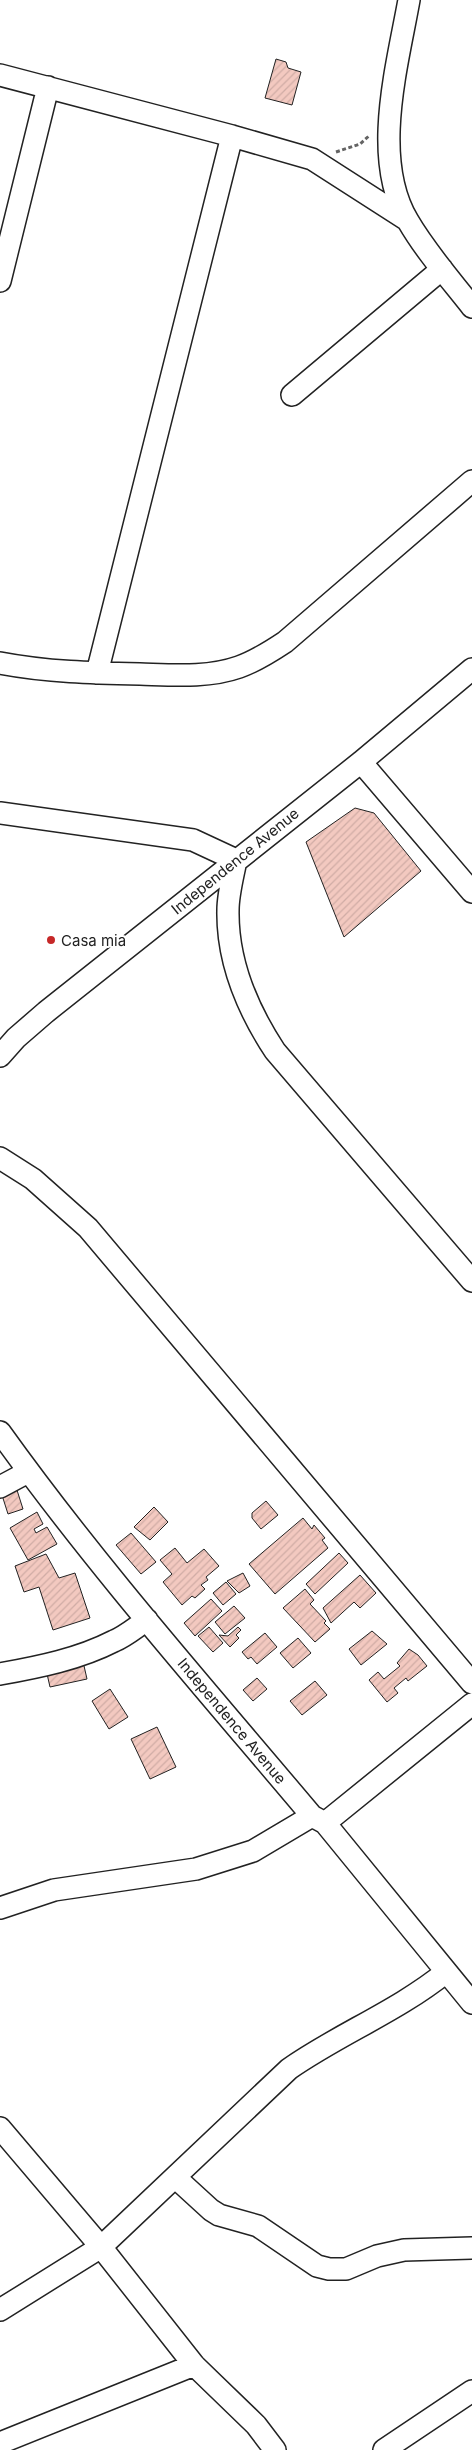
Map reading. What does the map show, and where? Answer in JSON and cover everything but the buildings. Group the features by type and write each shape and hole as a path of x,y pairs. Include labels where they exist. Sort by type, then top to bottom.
{"street":[{"path":"409,0 392,96 389,151 390,174 407,220 472,307"},
{"path":"0,75 232,136 312,160 407,220"},
{"path":"0,281 48,87"},
{"path":"97,673 232,136"},
{"path":"292,395 442,268"},
{"path":"0,663 39,671 97,673 210,674 238,668 263,657 286,642 472,481"},
{"name":"Independence Avenue","path":"0,1056 16,1038 46,1012 361,762 472,669"},
{"path":"361,762 472,892"},
{"path":"0,813 194,840 236,860 228,910 230,935 240,982 262,1031 275,1051 472,1281"},
{"path":"0,1158 33,1179 88,1228 472,1683"},
{"name":"Independence Avenue","path":"0,1432 28,1472 146,1620 319,1819 472,2003"},
{"path":"0,1487 28,1472"},
{"path":"0,1674 45,1666 98,1649 117,1640 146,1620"},
{"path":"0,1908 54,1890 196,1869 253,1850 319,1819 472,1704"},
{"path":"0,2310 101,2247 289,2069 309,2054 424,1990 446,1972"},
{"path":"0,2128 101,2247 194,2365 256,2425 275,2450"},
{"path":"176,2178 211,2210 219,2215 258,2226 316,2266 329,2269 346,2269 377,2256 404,2250 472,2248"},
{"path":"0,2443 194,2365"},
{"path":"384,2450 472,2391"}],"path":[{"path":"312,160 360,144 375,129"}],"place":[{"name":"Casa mia","path":"51,940"}]}
